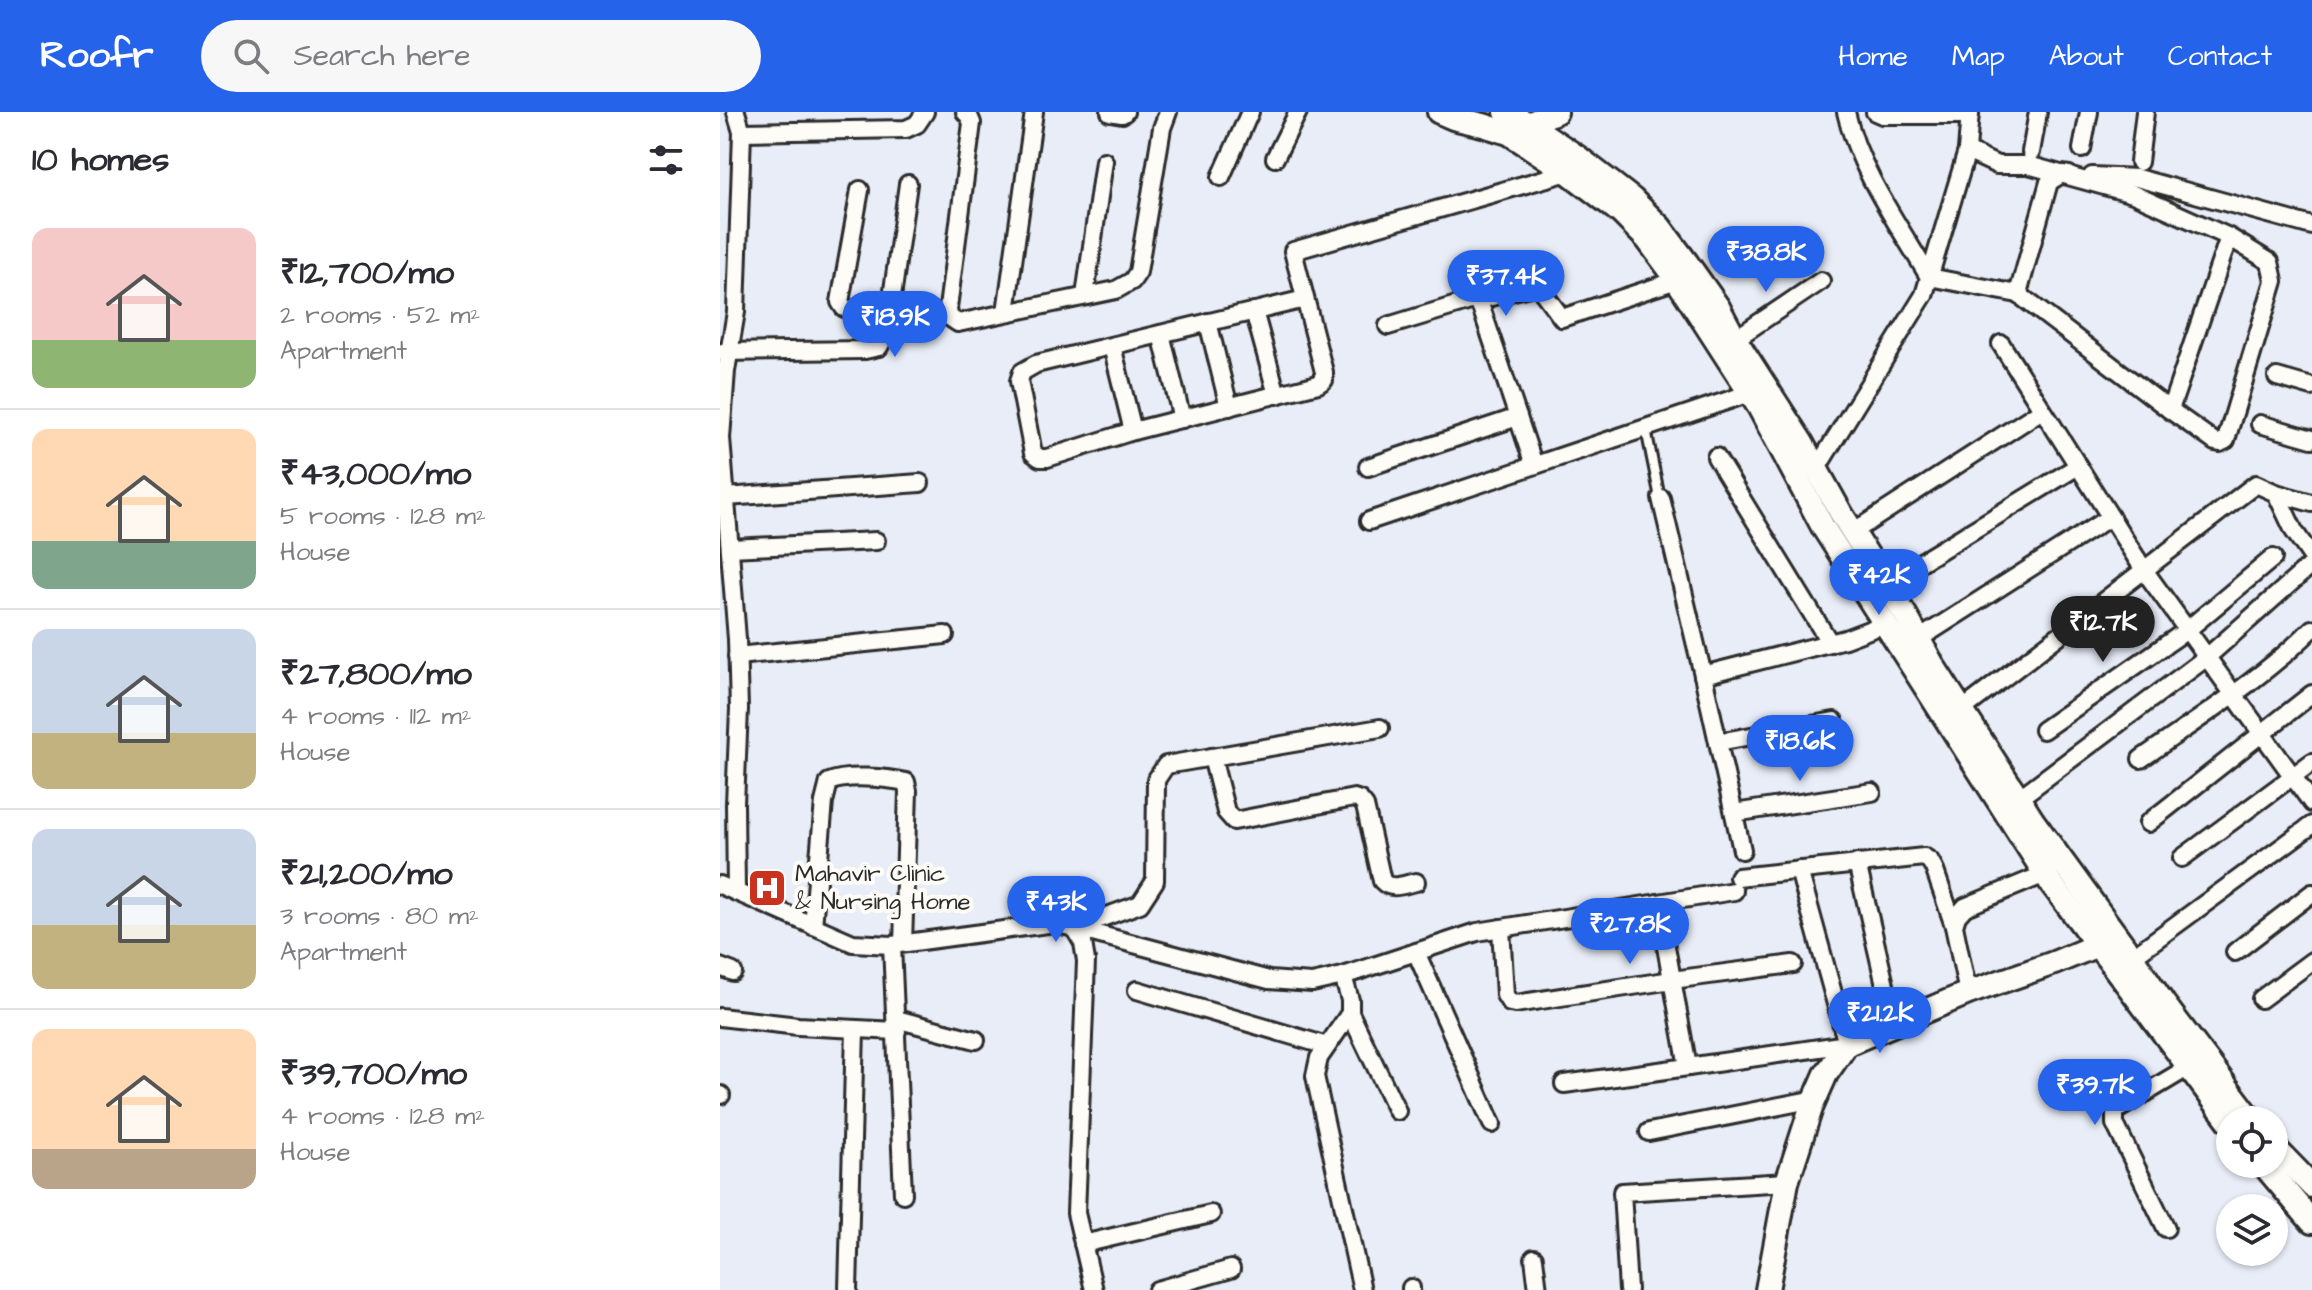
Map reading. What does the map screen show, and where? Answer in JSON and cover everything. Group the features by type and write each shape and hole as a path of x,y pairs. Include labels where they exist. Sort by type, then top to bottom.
{"main road":[{"path":"1439,112 1483,125 1556,112"},
{"path":"1511,119 1647,239 1750,393 1823,527 2045,874 2108,940 2132,957 2241,1106"},
{"path":"1511,119 1579,158 1632,199 1660,227 1718,307 1962,710 2189,1067 2218,1106"},
{"path":"1767,1290 1787,1182 1815,1099 1826,1074 1847,1044 1968,993 2108,940"},
{"path":"2288,1170 2308,1204"},
{"path":"2279,1178 2308,1204"}],"street":[{"path":"736,112 742,132 736,312 725,352 721,438 726,497 724,525 730,548 726,582 737,656 739,709 735,804 736,892"},
{"path":"742,132 906,129 917,124 925,112"},
{"path":"965,112 972,123 948,308 949,317 958,323 1116,290 1132,281 1138,272 1162,128 1168,112"},
{"path":"1006,312 1034,112"},
{"path":"1110,112 1125,112"},
{"path":"1221,177 1250,112"},
{"path":"1275,158 1298,112"},
{"path":"1846,112 1850,130 1870,175 1929,277 2018,294 2215,442 2226,440 2274,281 2270,262 2229,237 2133,194 2028,165 1997,165 1967,151"},
{"path":"1817,468 1924,295 1967,151 1970,113 1882,115 1875,112"},
{"path":"2031,152 2038,112"},
{"path":"2082,149 2089,112"},
{"path":"2139,162 2145,112"},
{"path":"1085,296 1104,161"},
{"path":"1305,299 1036,364 1022,372 1019,381 1033,453 1047,458 1133,431 1318,384 1324,380 1305,299 1293,251 1568,172"},
{"path":"2018,294 2049,182 2062,174 2137,178 2312,226"},
{"path":"725,352 865,350 879,347 887,333 890,318 908,184"},
{"path":"860,190 840,302 844,308 890,318"},
{"path":"2170,410 2229,237"},
{"path":"1388,326 1533,286 1539,287 1562,318 1677,280"},
{"path":"1735,339 1821,281"},
{"path":"1476,301 1481,307 1534,465"},
{"path":"1254,311 1277,395"},
{"path":"1208,322 1229,407"},
{"path":"1161,334 1182,419"},
{"path":"2001,344 2144,570 2312,803"},
{"path":"1112,346 1133,431"},
{"path":"2277,377 2312,387"},
{"path":"1369,521 1750,393"},
{"path":"1853,532 2042,410"},
{"path":"1368,467 1518,417"},
{"path":"2260,424 2312,439"},
{"path":"1716,457 1830,643"},
{"path":"1885,584 2078,466"},
{"path":"726,497 920,483"},
{"path":"1962,710 2256,484 2312,503"},
{"path":"2276,493 2294,531 2312,557"},
{"path":"1661,498 1742,850"},
{"path":"1919,639 2110,517"},
{"path":"730,548 876,541"},
{"path":"2043,730 2187,630 2273,558"},
{"path":"2019,798 2207,657 2312,564"},
{"path":"1703,675 1830,643 1887,623"},
{"path":"2234,696 2312,629"},
{"path":"737,656 945,635"},
{"path":"2141,759 2234,696 2312,635"},
{"path":"2148,823 2312,694"},
{"path":"1718,742 1834,721"},
{"path":"1074,928 1140,904 1150,892 1155,881 1156,780 1166,765 1380,728"},
{"path":"1212,757 1230,819 1234,821 1354,798 1360,800 1365,806 1382,881 1391,887 1416,882"},
{"path":"2182,858 2312,762"},
{"path":"813,926 824,802 829,782 850,778 906,782 896,1025 903,1194"},
{"path":"1734,813 1872,792"},
{"path":"2132,957 2312,825"},
{"path":"720,885 853,943 898,944 1055,923 1269,980 1312,983 1343,976 1477,932 1658,903 1799,870 1924,857 1930,861 1954,926 1968,993"},
{"path":"1857,863 1894,1024"},
{"path":"1564,1084 1847,1044 1799,870"},
{"path":"1954,926 1957,916 1965,907 2045,874"},
{"path":"2235,952 2312,893"},
{"path":"1658,903 1688,1067"},
{"path":"1074,928 1083,943 1086,961 1076,1213 1094,1290"},
{"path":"1501,928 1505,995 1510,1003 1793,964"},
{"path":"1416,952 1492,1124"},
{"path":"2295,965 2312,952"},
{"path":"2261,999 2312,961"},
{"path":"1343,976 1350,1000 1350,1013 1397,1111"},
{"path":"1137,990 1327,1046"},
{"path":"1350,1013 1319,1058 1315,1076 1362,1290"},
{"path":"720,1017 855,1029 896,1025 976,1040"},
{"path":"848,1290 855,1029"},
{"path":"2166,1228 2115,1124 2115,1114 2189,1067"},
{"path":"1649,1132 1815,1099"},
{"path":"1628,1290 1622,1192 1787,1182"},
{"path":"1083,1244 1211,1214"},
{"path":"1534,1258 1538,1290"},
{"path":"1157,1290 1231,1269"}],"lane":[{"path":"1646,428 1661,498"}],"place":[{"name":"Mahavir Clinic & Nursing Home","path":"767,888"}]}
